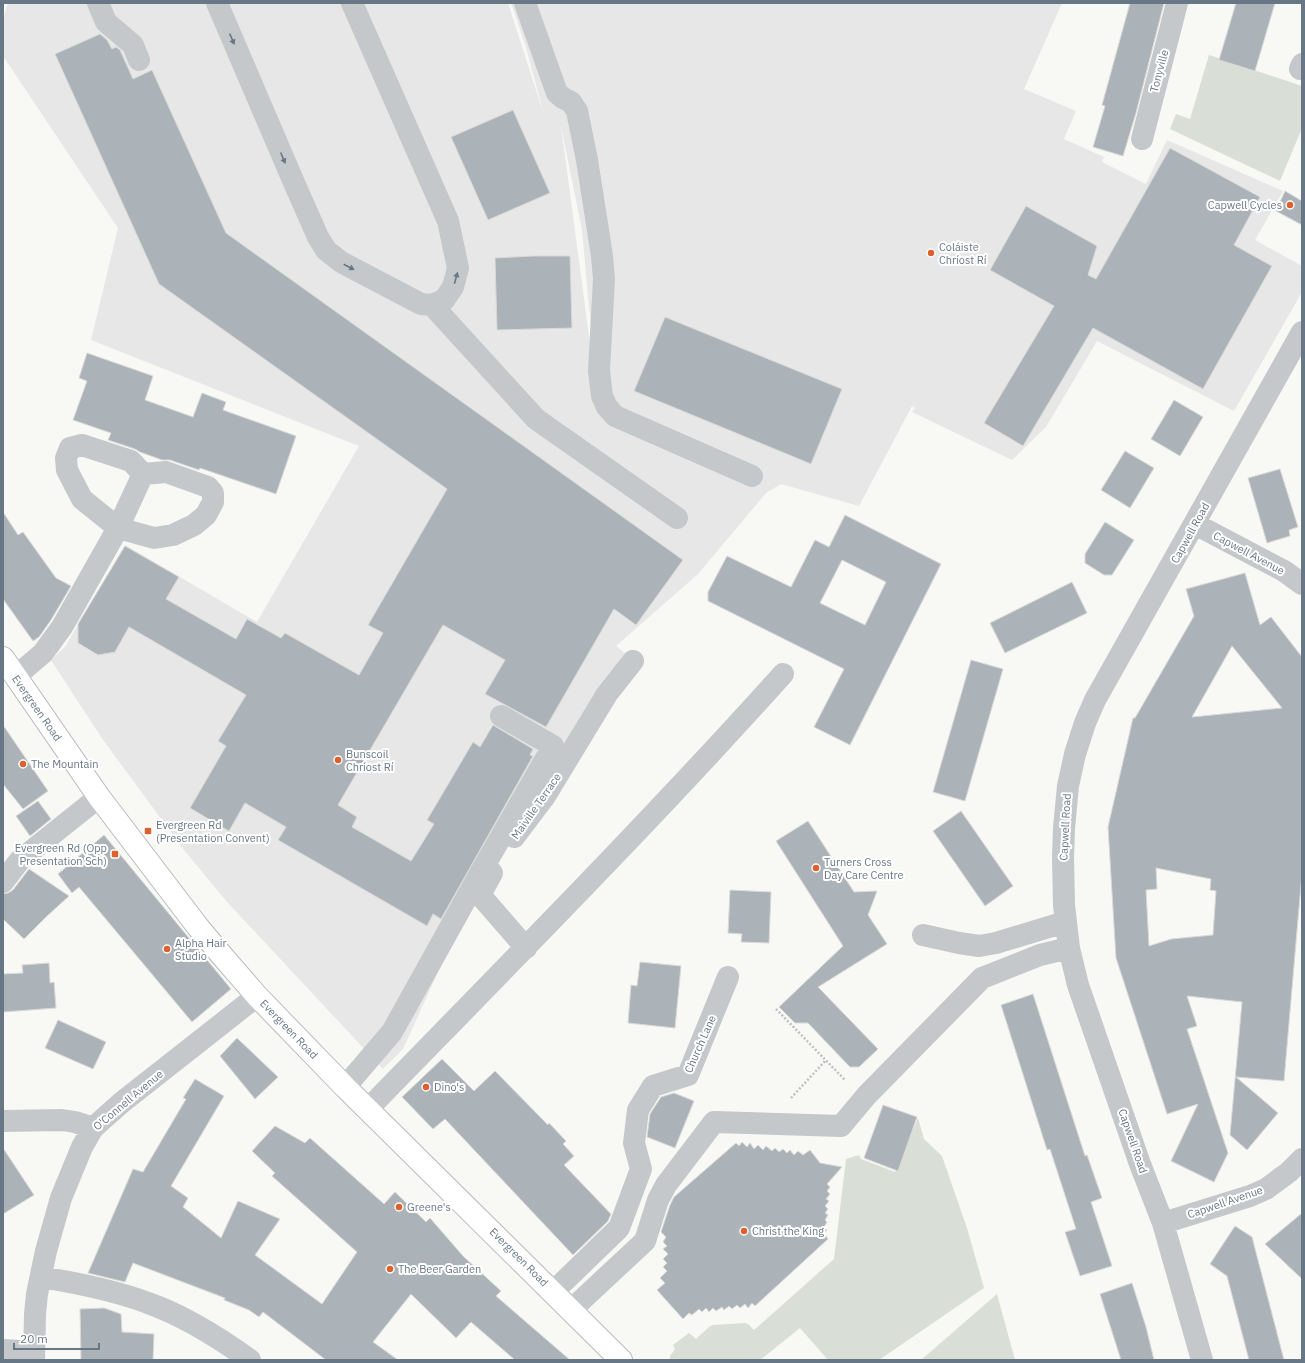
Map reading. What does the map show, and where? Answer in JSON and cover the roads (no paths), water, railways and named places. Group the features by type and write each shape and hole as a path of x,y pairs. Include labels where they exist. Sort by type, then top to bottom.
{"main road":[{"name":"Evergreen Road","path":"3,658 99,797 212,944 257,996 345,1087 621,1360"}],"street":[{"path":"98,3 106,22 133,45 139,60"},
{"path":"217,3 298,192 318,237 326,250 341,262 394,290 421,304 432,305 444,300 453,287 458,268 448,221 352,3"},
{"path":"525,3 557,93 570,102 577,111 587,160 602,256 604,279 599,371 602,396 607,407 615,416 752,476"},
{"name":"Tonyville","path":"1142,139 1177,3"},
{"path":"432,305 536,419 677,518"},
{"name":"Capwell Road","path":"1202,1360 1163,1223 1140,1164 1078,985 1069,948 1065,922 1063,857 1068,786 1075,754 1088,716 1106,678 1195,524 1302,332"},
{"path":"82,445 131,461 143,474 166,472 208,487 213,493 213,502 206,515 194,525 173,535 154,538 118,528 82,499 67,470 66,458 70,448 82,445"},
{"path":"15,677 43,653 62,627 118,528 143,474"},
{"name":"Capwell Avenue","path":"1195,524 1279,568 1302,584"},
{"name":"Maiville Terrace","path":"526,948 480,895 505,850 545,796 607,694 633,661"},
{"path":"368,1109 526,948 715,749 783,674"},
{"path":"345,1087 392,1032 553,746 501,716"},
{"path":"3,882 20,860 99,797"},
{"path":"924,935 979,946 996,943 1065,922"},
{"path":"571,1310 645,1241 658,1200 666,1185 714,1122 841,1126 864,1098 982,978 1040,955 1069,948"},
{"name":"Church Lane","path":"553,1292 619,1228 641,1169 634,1143 638,1110 653,1086 688,1075 728,977"},
{"name":"O'Connell Avenue","path":"34,1356 35,1314 46,1251 61,1198 82,1147 93,1128 121,1103 257,996"},
{"path":"3,1121 62,1120 75,1122 93,1128"},
{"name":"Capwell Avenue","path":"1163,1223 1250,1196 1266,1189 1289,1172 1302,1158"},
{"path":"41,1277 109,1290 148,1303 184,1318 207,1331 250,1360"},
{"path":"3,1350 34,1356"}],"place":[{"name":"Capwell Cycles","path":"1290,205"},
{"name":"Coláiste Chríost Rí","path":"931,253"},
{"name":"Bunscoil Chríost Rí","path":"338,760"},
{"name":"The Mountain","path":"23,764"},
{"name":"Evergreen Rd (Presentation Convent)","path":"148,831"},
{"name":"Evergreen Rd (Opp Presentation Sch)","path":"115,854"},
{"name":"Turners Cross Day Care Centre","path":"816,868"},
{"name":"Alpha Hair Studio","path":"167,949"},
{"name":"Dino's","path":"426,1087"},
{"name":"Greene's","path":"399,1207"},
{"name":"Christ the King","path":"744,1231"},
{"name":"The Beer Garden","path":"390,1269"}]}
